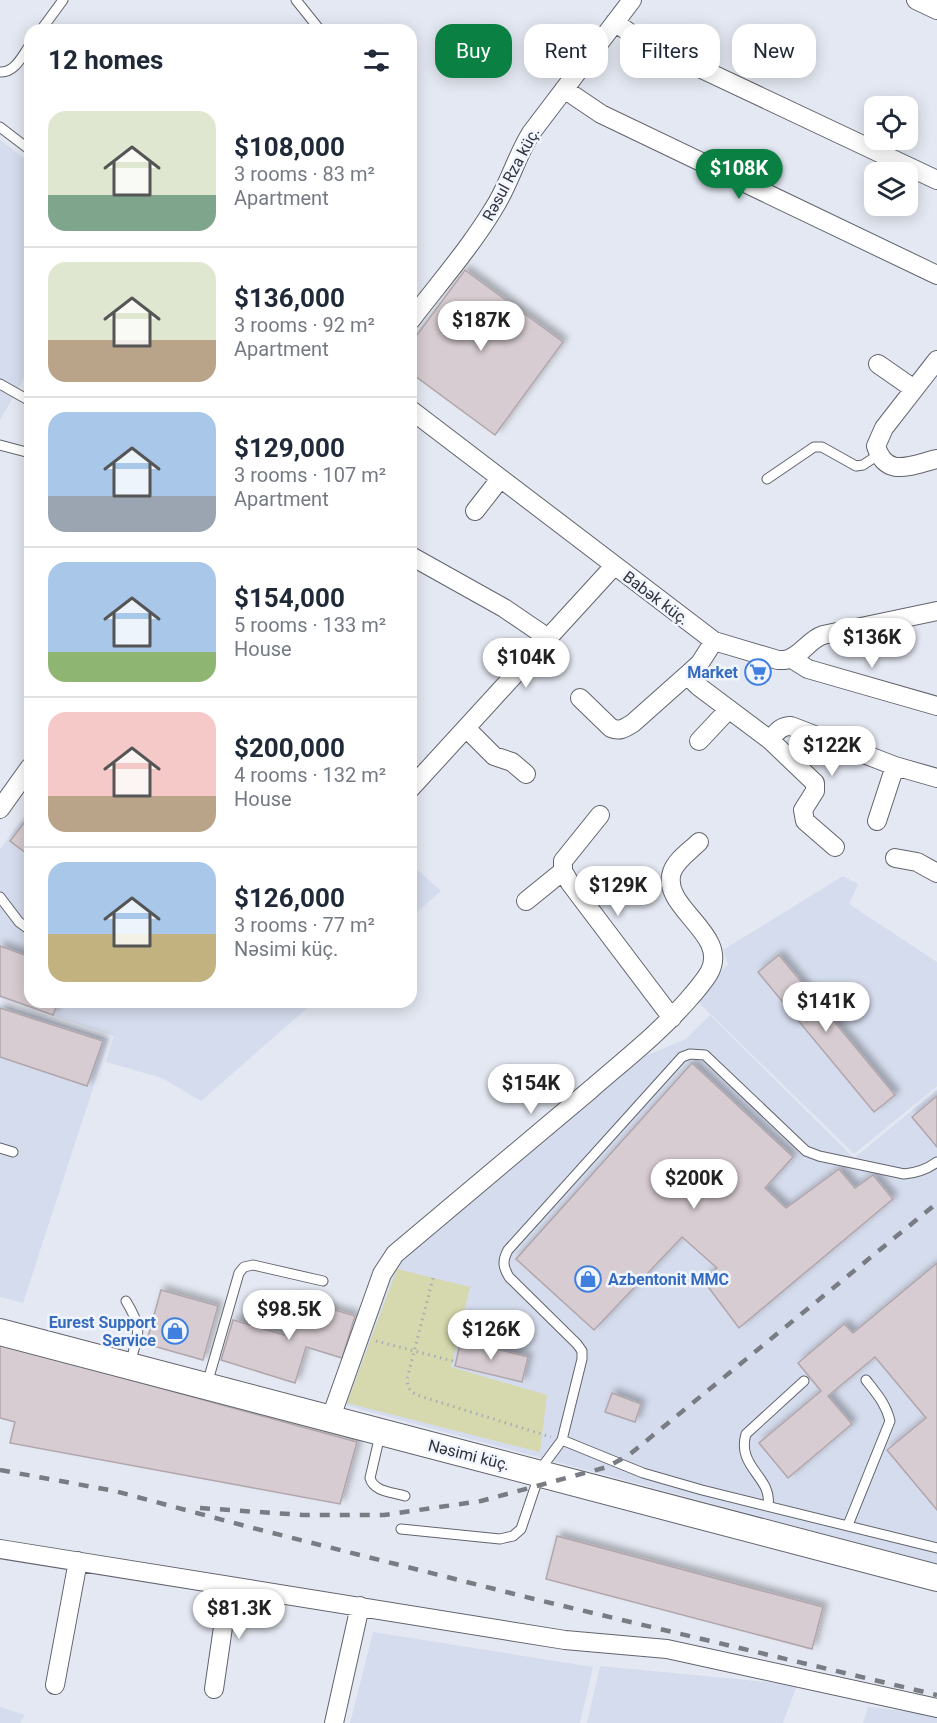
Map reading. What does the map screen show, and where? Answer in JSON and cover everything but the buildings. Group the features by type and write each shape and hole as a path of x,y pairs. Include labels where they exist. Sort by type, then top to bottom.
{"street":[{"name":"Rəsul Rza küç.","path":"417,312 482,228 505,188 520,151 632,0"},
{"path":"916,0 937,10"},
{"path":"615,22 638,39 937,180"},
{"path":"564,89 600,114 937,275"},
{"path":"937,360 878,437 876,446 882,462 897,468 937,459"},
{"path":"878,364 914,389"},
{"name":"Babək küç.","path":"417,415 714,641 778,660 792,659 808,669 937,706"},
{"path":"475,511 501,479"},
{"path":"417,559 504,608 548,638"},
{"path":"417,777 466,728 614,566"},
{"path":"792,659 811,641 823,635 937,611"},
{"path":"580,698 611,728 617,731 625,729 700,663 714,641"},
{"path":"687,675 698,686 770,740 815,783 815,791 803,810 805,821 835,847"},
{"path":"699,741 729,709"},
{"path":"770,740 779,729 791,726 895,766 937,778"},
{"path":"466,728 494,756 512,762 526,774"},
{"path":"877,822 895,766"},
{"path":"0,809 24,775"},
{"path":"600,815 563,861 563,870 570,883 672,1018"},
{"path":"330,1420 382,1274 395,1254 655,1034 704,982 711,970 710,941 676,897 671,886 671,874 676,865 699,842"},
{"path":"895,858 917,862 937,873"},
{"path":"526,902 563,870"},
{"name":"Nəsimi küç.","path":"0,1332 937,1578"},
{"path":"0,1549 590,1644 667,1649 937,1708"},
{"path":"55,1685 78,1561"},
{"path":"214,1689 229,1586"},
{"path":"334,1723 360,1606"}],"lane":[{"path":"45,24 63,0"},
{"path":"296,0 317,24"},
{"path":"0,72 7,73 24,53"},
{"path":"0,128 24,146"},
{"path":"0,384 24,398"},
{"path":"0,445 24,451"},
{"path":"767,479 814,447 822,447 856,466 863,465 878,455"},
{"path":"0,897 24,926"},
{"path":"400,1529 500,1539 513,1536 521,1530 540,1473 562,1440 582,1351 509,1277 503,1267 503,1257 682,1057 690,1054 705,1055 806,1151 819,1156 904,1174 917,1173 937,1162"},
{"path":"0,1148 13,1152"},
{"path":"206,1387 239,1273 244,1267 253,1264 322,1281"},
{"path":"126,1301 138,1320 139,1329 130,1366"},
{"path":"848,1525 890,1421 888,1410 866,1380"},
{"path":"768,1505 770,1498 745,1454 743,1445 746,1434 804,1381"},
{"path":"380,1433 370,1478 371,1483 375,1488 405,1496"},
{"path":"562,1440 643,1473 702,1490 937,1548"}],"path":[{"path":"434,1278 407,1379 408,1387 412,1392 562,1440"},
{"path":"360,1337 453,1361"}],"shaded area":[{"path":"0,140 24,158 24,378 0,420"},
{"path":"24,817 24,1006 0,998 0,849"},
{"path":"417,869 441,891 417,912"},
{"path":"843,876 858,884 849,904 937,962 937,1086 854,1154 694,998 728,964 723,950"},
{"path":"0,1004 109,1039 23,1303 0,1297"},
{"path":"30,1008 307,1008 201,1101 162,1078 106,1062 114,1036"},
{"path":"710,1015 854,1158 937,1090 937,1564 344,1405 394,1267 645,1056 686,1039"},
{"path":"373,1632 593,1667 580,1723 350,1723"},
{"path":"600,1666 797,1685 783,1723 587,1723"},
{"path":"0,1707 25,1715 20,1723 0,1723"},
{"path":"868,1707 937,1715 937,1723 863,1723"}],"green space":[{"path":"397,1269 470,1287 451,1367 547,1395 540,1452 347,1403"}],"railway":[{"path":"200,1508 303,1515 384,1515 481,1501 607,1467 629,1455 937,1203"},
{"path":"0,1470 115,1491 534,1599 937,1695"}],"place":[{"name":"Market","path":"758,672"},
{"name":"Azbentonit MMC","path":"588,1279"},
{"name":"Eurest Support Service","path":"175,1331"}]}
